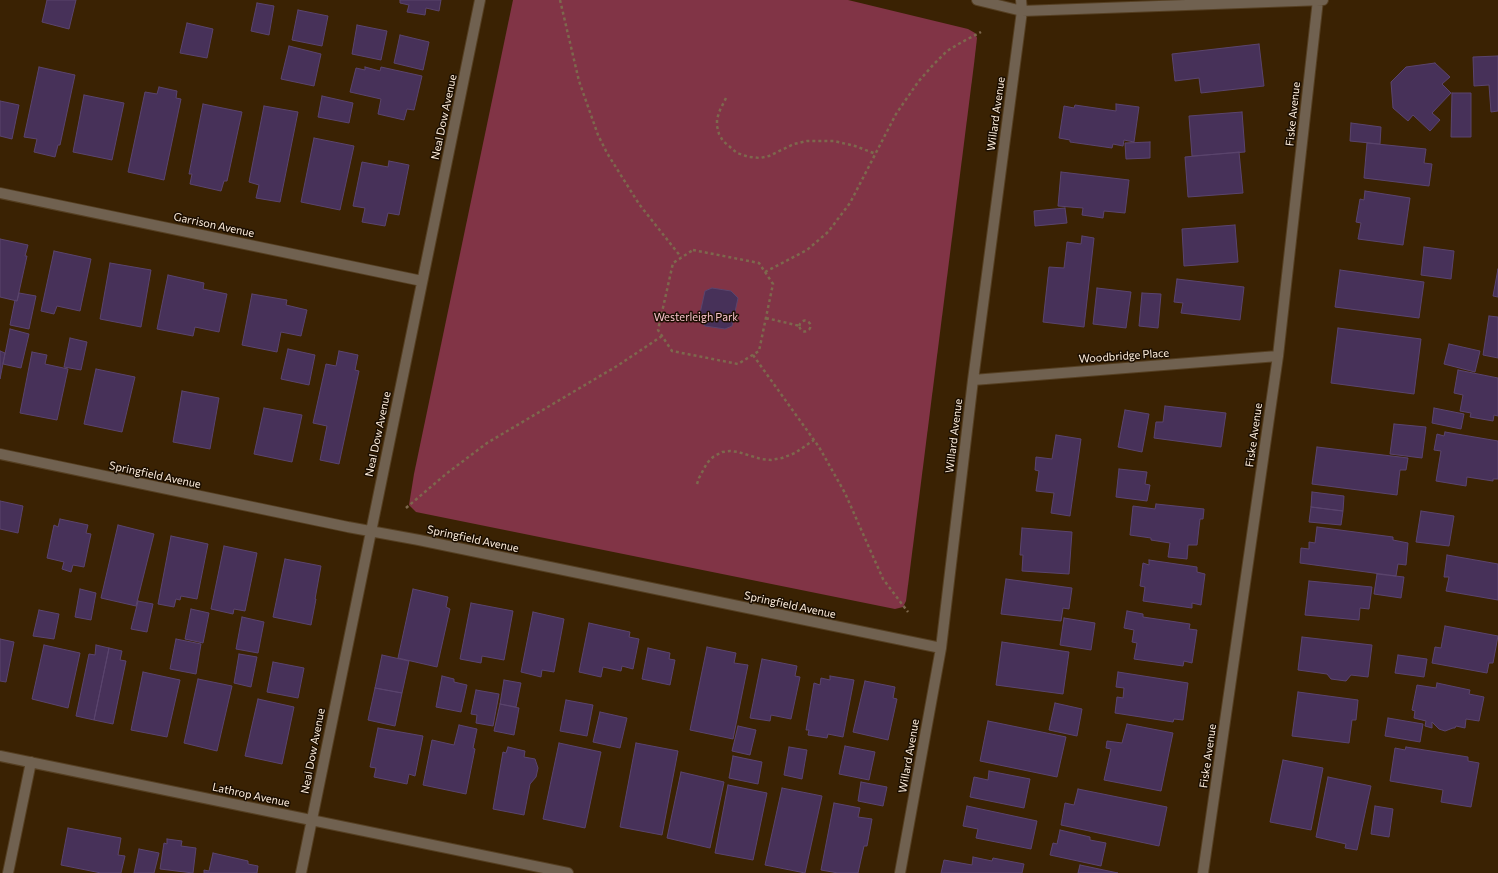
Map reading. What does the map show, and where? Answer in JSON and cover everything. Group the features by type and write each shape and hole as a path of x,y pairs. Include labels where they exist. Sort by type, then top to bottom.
{"street":[{"name":"Neal Dow Avenue","path":"301,873 480,0"},
{"path":"977,0 1022,11 1323,0"},
{"name":"Willard Avenue","path":"900,873 941,648 972,380 1022,11 1021,0"},
{"name":"Fiske Avenue","path":"1203,873 1278,356 1318,0"},
{"name":"Garrison Avenue","path":"0,192 422,281"},
{"name":"Woodbridge Place","path":"972,380 1278,356"},
{"name":"Springfield Avenue","path":"0,454 370,532 419,540 941,648"},
{"name":"Lathrop Avenue","path":"0,756 568,873"},
{"path":"8,873 31,762"}],"path":[{"path":"560,0 579,80 598,135 607,153 638,204 681,257"},
{"path":"765,272 807,250 828,232 850,203 896,114 933,65 947,51 981,32"},
{"path":"726,98 717,119 717,126 723,141 737,153 749,157 760,158 769,156 794,144 819,140 834,141 855,146 876,154"},
{"path":"693,250 759,263 773,284 758,351 753,355 738,364 672,351 658,330 672,263 681,257 693,250"},
{"path":"766,318 800,326"},
{"path":"806,321 810,323 811,328 809,331 805,332 802,331 800,326 801,323 806,321"},
{"path":"406,508 446,474 487,443 617,366 662,336"},
{"path":"753,355 819,447 845,494 883,579 908,612"},
{"path":"697,484 698,478 706,463 722,452 738,452 771,460 795,453 814,440"}],"green space":[{"name":"Westerleigh Park","path":"513,0 848,0 968,29 975,33 977,38 974,64 906,601 903,607 895,609 416,512 409,505 414,474"}],"building":[{"path":"47,0 76,0 69,29 42,22"},
{"path":"400,0 441,0 439,11 426,8 425,15 407,12 409,5 400,3"},
{"path":"257,3 274,6 269,35 251,31"},
{"path":"298,10 328,16 322,46 292,40"},
{"path":"187,23 213,29 207,58 180,53"},
{"path":"357,25 387,31 381,60 352,54"},
{"path":"400,35 429,42 423,70 394,63"},
{"path":"1259,44 1264,86 1201,93 1199,78 1175,81 1172,54"},
{"path":"289,46 321,54 314,86 281,79"},
{"path":"1498,56 1498,111 1491,112 1489,85 1474,86 1473,57"},
{"path":"1435,63 1450,77 1442,84 1451,93 1432,113 1440,120 1430,131 1413,115 1408,121 1393,108 1391,82 1406,67"},
{"path":"39,67 75,75 60,145 58,145 55,157 34,152 37,139 24,137"},
{"path":"365,67 380,71 381,67 422,76 414,110 407,109 404,120 378,114 381,99 350,92 356,68 365,70"},
{"path":"159,87 177,91 176,98 181,99 164,180 128,172 145,92 157,94"},
{"path":"1452,93 1471,93 1471,137 1451,137"},
{"path":"84,95 124,103 112,160 73,152"},
{"path":"322,96 353,103 349,123 318,117"},
{"path":"0,101 19,105 12,139 0,136"},
{"path":"203,104 242,112 227,181 224,181 221,191 190,184 192,174 189,174"},
{"path":"1116,104 1139,107 1134,142 1124,140 1123,146 1113,144 1112,148 1070,142 1070,140 1059,138 1064,106 1074,108 1075,105 1116,111"},
{"path":"264,106 298,112 280,202 256,198 259,185 249,182"},
{"path":"1242,112 1245,152 1192,156 1189,116"},
{"path":"1351,123 1381,127 1380,144 1350,141"},
{"path":"314,138 354,146 340,210 301,202"},
{"path":"1150,142 1150,158 1126,159 1125,143"},
{"path":"1367,143 1426,149 1424,163 1432,164 1429,186 1364,178"},
{"path":"1239,152 1243,193 1188,197 1185,157"},
{"path":"389,161 409,165 399,215 388,213 385,226 362,222 365,208 353,206 362,162 388,167"},
{"path":"1061,172 1129,180 1125,213 1104,211 1103,218 1082,215 1083,208 1058,206"},
{"path":"1365,191 1410,198 1403,245 1358,239 1361,223 1356,222 1360,199 1364,200"},
{"path":"1065,208 1067,223 1035,226 1034,211"},
{"path":"1235,225 1238,262 1184,266 1182,229"},
{"path":"1082,236 1094,238 1084,327 1043,322 1049,267 1064,268 1067,242 1081,244"},
{"path":"0,239 28,245 17,301 0,297"},
{"path":"1424,247 1454,251 1451,279 1421,275"},
{"path":"54,251 91,259 80,311 57,306 54,314 41,311"},
{"path":"110,263 151,270 141,327 100,319"},
{"path":"1498,269 1498,297 1493,296"},
{"path":"1340,270 1424,282 1419,318 1335,307"},
{"path":"168,275 204,283 203,289 227,294 219,332 195,327 193,336 157,329"},
{"path":"1177,279 1244,287 1240,320 1181,313 1183,303 1174,302"},
{"path":"712,288 731,291 738,298 732,326 725,329 705,326 699,318 705,291"},
{"path":"1097,288 1131,292 1126,328 1093,324"},
{"path":"19,293 36,296 29,329 10,325 15,300 17,301"},
{"path":"1142,293 1161,294 1158,328 1139,326"},
{"path":"252,294 287,300 286,305 307,310 301,336 281,332 277,352 242,345"},
{"path":"1489,316 1498,317 1498,358 1483,355"},
{"path":"1338,328 1421,339 1414,394 1331,383"},
{"path":"10,329 29,334 21,368 3,364"},
{"path":"70,338 87,342 81,370 64,367"},
{"path":"1449,344 1480,351 1475,372 1444,364"},
{"path":"288,349 315,355 309,385 281,379"},
{"path":"0,351 5,353 0,379"},
{"path":"339,351 358,355 355,370 359,371 339,464 320,460 327,426 313,423 326,364 336,366"},
{"path":"32,352 47,355 45,364 68,369 57,420 20,413"},
{"path":"96,369 135,377 122,432 84,424"},
{"path":"1458,370 1498,378 1498,416 1494,415 1493,421 1470,417 1471,413 1460,411 1463,395 1454,393"},
{"path":"182,391 219,398 210,449 173,442"},
{"path":"1165,406 1226,413 1221,447 1154,438 1156,422 1163,422"},
{"path":"264,408 302,415 292,462 254,454"},
{"path":"1434,408 1464,414 1461,429 1432,423"},
{"path":"1125,410 1149,414 1142,452 1118,447"},
{"path":"1394,424 1426,427 1422,458 1390,454"},
{"path":"1445,432 1498,441 1498,479 1493,479 1493,481 1467,477 1466,486 1436,481 1441,451 1434,450 1437,434 1444,436"},
{"path":"1056,435 1081,439 1070,516 1051,513 1054,493 1036,491 1039,471 1035,470 1036,457 1052,459"},
{"path":"1317,447 1408,458 1406,470 1400,470 1397,495 1312,484"},
{"path":"1119,469 1147,472 1145,484 1150,485 1147,501 1116,497"},
{"path":"1312,492 1344,496 1343,511 1311,507"},
{"path":"0,501 23,506 18,533 0,529"},
{"path":"1156,504 1204,509 1203,519 1200,519 1197,545 1188,545 1187,559 1168,557 1170,543 1130,535 1133,506 1155,509"},
{"path":"1311,507 1343,511 1341,525 1309,522"},
{"path":"1421,511 1454,516 1449,546 1416,542"},
{"path":"60,519 88,525 86,533 91,534 84,567 73,565 71,572 62,569 64,562 47,558 54,525 58,527"},
{"path":"118,525 154,534 136,606 101,598"},
{"path":"1317,527 1393,537 1393,540 1408,543 1406,565 1398,564 1396,576 1300,563 1301,548 1309,549 1309,542 1315,543"},
{"path":"1022,528 1072,532 1069,574 1022,571 1023,555 1020,555"},
{"path":"171,536 208,544 197,599 181,596 180,600 176,599 174,607 158,604"},
{"path":"224,546 257,553 245,611 234,609 233,614 211,609"},
{"path":"1447,555 1498,564 1498,600 1446,591 1449,577 1444,577"},
{"path":"285,559 321,566 311,625 273,617"},
{"path":"1149,560 1197,567 1197,572 1205,574 1201,605 1192,603 1192,608 1143,601 1145,587 1140,586 1143,563 1149,565"},
{"path":"1377,574 1404,577 1401,598 1374,594"},
{"path":"1006,579 1072,588 1069,609 1063,608 1061,621 1001,614"},
{"path":"1309,581 1372,587 1369,609 1360,608 1359,620 1305,615"},
{"path":"80,589 96,593 91,620 75,617"},
{"path":"413,589 448,597 446,607 450,609 437,667 398,658"},
{"path":"138,601 153,604 147,632 131,629"},
{"path":"471,603 513,611 504,660 482,656 481,663 460,659"},
{"path":"191,609 209,613 203,643 185,639"},
{"path":"39,610 59,614 54,639 33,636"},
{"path":"1127,611 1143,614 1143,617 1190,624 1189,629 1197,630 1192,663 1184,661 1183,666 1134,659 1137,643 1132,642 1134,630 1124,628"},
{"path":"533,612 564,619 554,672 542,670 541,677 521,672"},
{"path":"242,617 264,622 258,653 236,649"},
{"path":"1064,618 1095,623 1091,650 1060,645"},
{"path":"589,623 630,632 629,637 639,639 633,669 622,666 621,671 603,667 601,677 579,672"},
{"path":"1445,626 1498,636 1493,663 1489,663 1487,673 1432,663 1435,647 1441,648"},
{"path":"1302,637 1372,645 1368,677 1351,675 1346,681 1331,679 1327,674 1298,670"},
{"path":"0,639 14,642 6,682 0,681"},
{"path":"176,639 201,644 196,674 170,669"},
{"path":"1002,642 1069,652 1063,694 996,685"},
{"path":"44,645 80,653 68,708 32,699"},
{"path":"96,645 109,648 94,720 76,716 89,654 95,655"},
{"path":"707,647 736,653 734,663 748,665 733,739 690,730"},
{"path":"109,648 122,651 120,660 126,661 113,724 94,720"},
{"path":"648,648 670,653 669,659 675,660 670,685 642,679"},
{"path":"239,654 257,657 251,687 234,683"},
{"path":"382,655 409,661 402,693 375,688"},
{"path":"1398,655 1427,659 1424,677 1395,673"},
{"path":"762,659 797,666 795,676 800,677 791,719 771,715 770,721 750,718"},
{"path":"273,662 304,668 298,698 267,692"},
{"path":"143,672 180,680 167,737 131,730"},
{"path":"1118,672 1188,683 1183,720 1174,719 1173,722 1115,713 1117,697 1123,698 1124,688 1116,687"},
{"path":"442,676 454,679 454,682 467,685 461,712 436,707"},
{"path":"830,676 854,680 843,737 828,734 827,738 808,735 809,730 806,730 814,683 820,685 821,678 830,680"},
{"path":"198,679 232,686 217,751 184,743"},
{"path":"504,680 521,683 516,707 500,704"},
{"path":"865,681 895,687 893,698 897,699 888,740 853,732"},
{"path":"1437,683 1470,690 1469,694 1484,697 1479,721 1466,719 1465,728 1456,726 1455,728 1445,731 1439,729 1432,722 1432,728 1425,726 1426,721 1414,718 1415,711 1412,710 1417,685 1436,688"},
{"path":"375,688 402,693 395,726 368,720"},
{"path":"476,690 499,694 493,726 476,723 477,715 471,714"},
{"path":"1298,692 1358,700 1356,720 1352,720 1349,743 1292,736"},
{"path":"258,699 294,707 282,764 245,756"},
{"path":"566,700 593,705 587,736 560,731"},
{"path":"1055,703 1082,709 1077,736 1049,730"},
{"path":"500,704 519,708 514,735 494,731"},
{"path":"600,712 627,718 620,748 593,742"},
{"path":"1388,718 1423,724 1420,742 1385,736"},
{"path":"988,721 1066,737 1057,777 980,761"},
{"path":"1127,724 1173,733 1161,791 1104,780 1111,749 1106,748 1107,741 1122,743"},
{"path":"459,725 477,729 473,748 475,749 466,794 423,785 432,740 454,745"},
{"path":"738,726 756,730 750,755 732,751"},
{"path":"378,728 423,736 415,776 409,774 407,784 374,777 376,768 370,767"},
{"path":"559,743 601,752 585,828 543,819"},
{"path":"636,743 678,751 662,835 620,827"},
{"path":"845,746 875,752 869,780 839,774"},
{"path":"508,747 525,751 524,757 535,759 538,768 536,777 530,784 524,815 493,809 503,752 506,753"},
{"path":"789,747 807,750 802,779 784,775"},
{"path":"1406,747 1468,757 1468,761 1479,763 1471,807 1441,802 1443,790 1390,781 1395,748 1405,750"},
{"path":"733,756 762,762 758,784 729,778"},
{"path":"1283,760 1323,768 1311,830 1270,822"},
{"path":"989,771 1030,779 1024,808 970,797 974,777 988,780"},
{"path":"681,772 724,782 710,848 667,838"},
{"path":"1328,777 1371,786 1357,850 1345,848 1346,844 1316,837"},
{"path":"861,782 887,787 883,806 858,801"},
{"path":"728,785 767,793 753,860 715,853"},
{"path":"782,788 822,796 805,873 765,865"},
{"path":"1078,789 1167,807 1159,846 1061,825 1065,803 1074,805"},
{"path":"834,803 860,808 858,817 872,819 867,846 864,846 858,873 838,873 821,870"},
{"path":"967,806 1037,821 1031,849 976,838 978,829 963,826"},
{"path":"1375,806 1393,809 1389,837 1371,834"},
{"path":"68,828 121,838 118,855 125,856 121,873 101,873 61,865"},
{"path":"1060,830 1090,837 1090,840 1106,843 1101,866 1050,855 1053,843 1057,844"},
{"path":"167,839 182,841 181,846 196,848 193,873 160,869 164,843 167,844"},
{"path":"139,849 159,853 154,873 134,873"},
{"path":"213,853 248,861 248,864 258,866 257,873 204,873 204,870 209,871"},
{"path":"973,857 992,861 993,858 1024,864 1022,873 941,873 944,860 972,865"},
{"path":"1080,865 1118,873 1078,873"}]}
